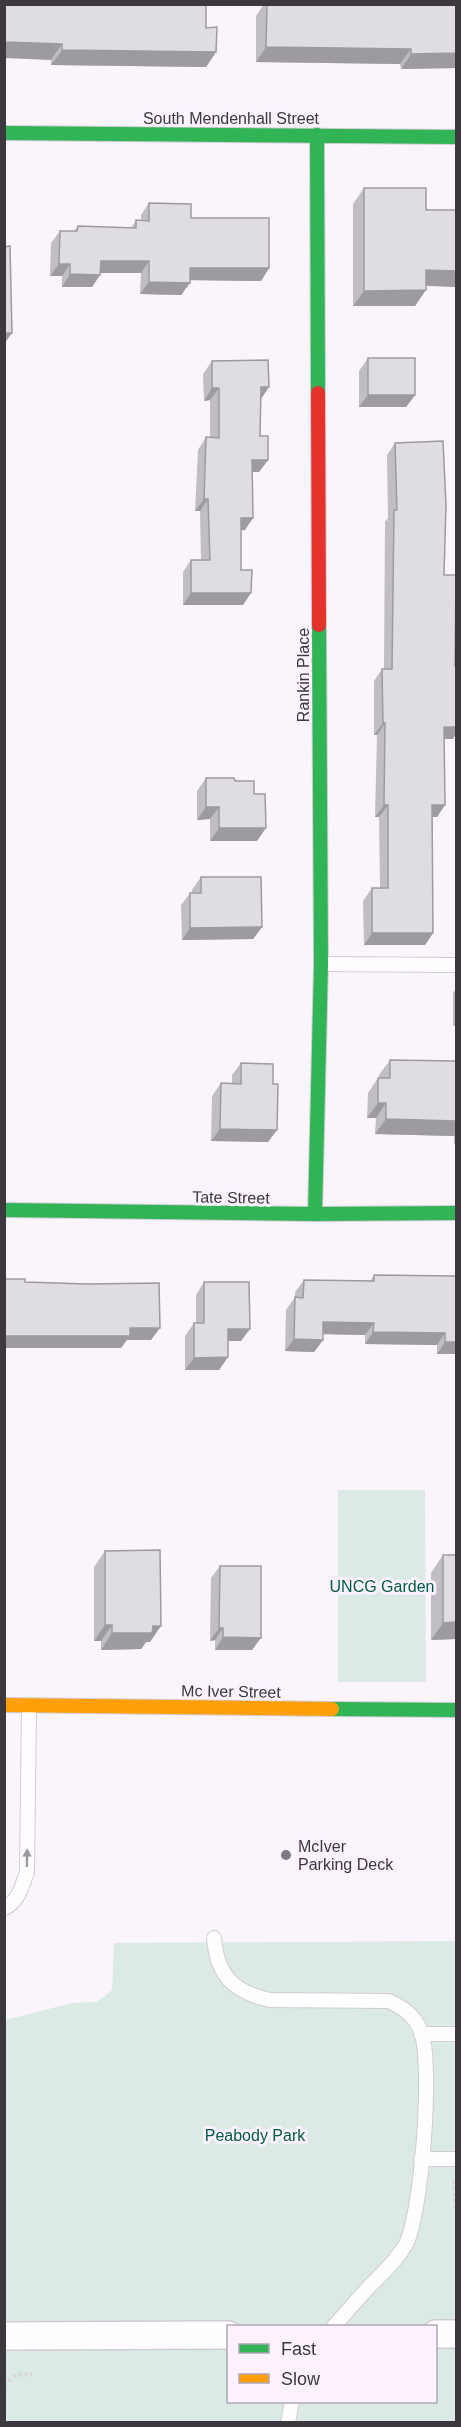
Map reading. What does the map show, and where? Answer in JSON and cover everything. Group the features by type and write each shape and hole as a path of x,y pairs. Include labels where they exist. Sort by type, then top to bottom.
{"street":[{"name":"South Mendenhall Street","path":"4,133 456,137"},
{"name":"Rankin Place","path":"315,1214 321,964 317,135"},
{"name":"Tate Street","path":"4,1210 315,1214 456,1213"},
{"name":"Mc Iver Street","path":"4,1705 456,1710"},
{"path":"437,2334 456,2334"},
{"path":"4,2336 227,2335"}],"lane":[{"path":"321,964 456,964"},
{"path":"4,1908 11,1906 20,1892 27,1872 29,1706"},
{"path":"214,1938 215,1954 223,1973 236,1988 252,1996 270,2000 388,2001 401,2006 412,2016 426,2049 427,2074 421,2159 414,2216 406,2243 392,2265 368,2287 335,2325"},
{"path":"421,2034 456,2034"},
{"path":"421,2159 456,2159"},
{"path":"288,2422 292,2403"}],"path":[{"path":"456,2159 453,2184 456,2210"},
{"path":"4,2385 16,2375 32,2374"}],"green space":[{"name":"UNCG Garden","path":"338,1490 425,1490 426,1682 338,1682"},
{"name":"Peabody Park","path":"456,1941 456,2422 5,2422 5,2020 72,2003 97,2002 112,1990 114,1943"}],"building":[{"path":"4,4 206,4 206,28 217,27 216,52 62,50 62,44 4,42"},
{"path":"267,4 456,4 456,53 411,54 411,49 266,47"},
{"path":"364,188 426,188 426,210 456,210 456,271 426,270 426,290 364,291"},
{"path":"149,203 191,204 191,218 269,218 269,268 190,268 190,283 149,282 149,261 101,261 100,275 70,274 70,264 59,264 60,231 77,231 78,226 136,228 136,220 149,221"},
{"path":"10,246 12,333 4,333 4,247"},
{"path":"368,358 415,358 415,395 368,395"},
{"path":"268,360 269,387 261,387 260,436 268,436 268,460 252,460 253,518 241,518 241,570 252,570 251,593 191,593 191,560 210,560 208,499 204,499 206,437 219,438 219,388 212,388 212,361"},
{"path":"443,441 446,505 444,575 456,575 456,727 444,727 445,805 432,805 433,933 372,933 372,888 388,888 388,805 384,805 385,723 383,723 382,669 392,669 394,510 397,510 395,443"},
{"path":"206,778 254,781 254,794 265,794 266,828 219,828 219,807 206,807"},
{"path":"201,877 261,877 262,927 190,928 190,893 201,893"},
{"path":"390,1060 456,1061 456,1121 386,1119 386,1103 378,1103 378,1078 390,1078"},
{"path":"241,1063 273,1064 273,1084 278,1084 277,1130 220,1129 221,1083 241,1084"},
{"path":"374,1275 456,1276 456,1342 445,1342 445,1333 373,1332 374,1323 323,1322 323,1340 294,1339 295,1297 303,1298 304,1280 374,1281"},
{"path":"4,1279 87,1284 159,1283 160,1328 130,1328 130,1336 4,1336"},
{"path":"204,1282 249,1282 250,1329 228,1329 228,1357 194,1358 194,1323 204,1323"},
{"path":"160,1550 161,1626 153,1626 152,1633 112,1633 112,1625 105,1625 105,1551"},
{"path":"443,1555 456,1555 456,1622 443,1623"},
{"path":"220,1566 261,1566 261,1638 223,1637 223,1628 219,1628"}],"traffic: fast":[{"path":"4,133 456,137"},
{"path":"317,135 318,393"},
{"path":"315,1214 321,964 319,625"},
{"path":"4,1210 315,1214 456,1213"},
{"path":"332,1709 456,1710"}],"traffic: slow":[{"path":"4,1705 332,1709"}],"traffic: jam":[{"path":"318,393 319,625"}],"place":[{"name":"McIver Parking Deck","path":"286,1855"}]}
